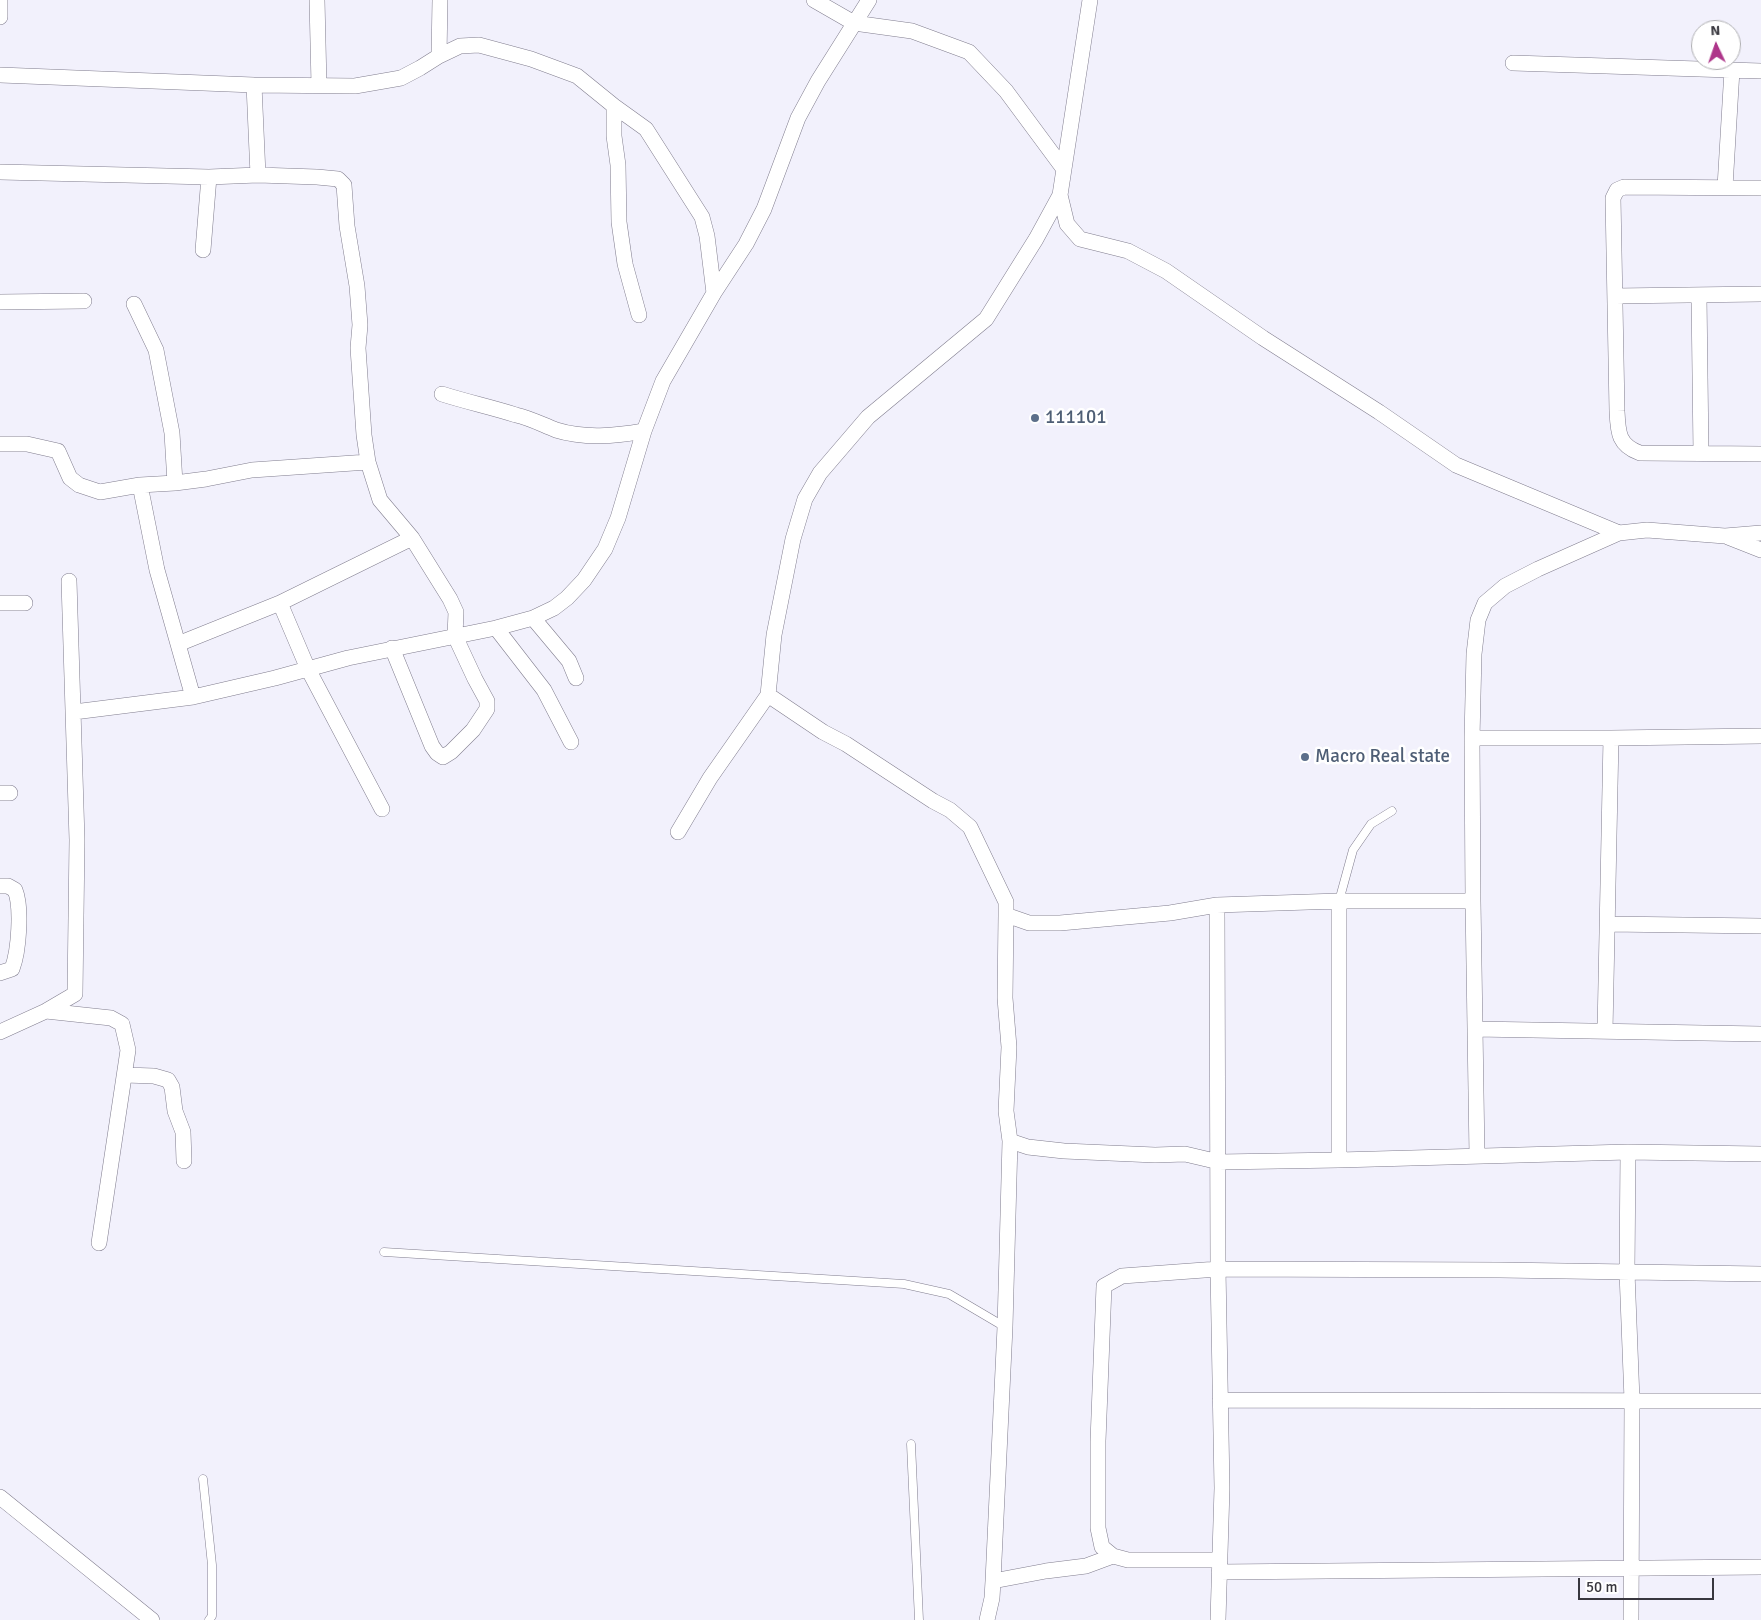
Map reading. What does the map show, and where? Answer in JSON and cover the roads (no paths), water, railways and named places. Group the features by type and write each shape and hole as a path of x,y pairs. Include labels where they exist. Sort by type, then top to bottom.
{"street":[{"path":"0,0 0,17"},
{"path":"317,0 319,85"},
{"path":"439,56 440,0"},
{"path":"814,0 854,23 912,31 969,52 1006,91 1063,168"},
{"path":"74,712 193,697 348,658 496,628 533,618 554,608 567,598 584,580 605,550 618,518 644,431 662,381 714,293 746,244 764,209 798,118 818,81 869,0"},
{"path":"1090,0 1060,194 1067,224 1080,239 1128,251 1166,271 1263,338 1379,412 1456,465 1619,533"},
{"path":"0,75 254,85 356,86 401,78 460,46 479,45 532,59 577,76 646,129 702,218 707,236 714,293"},
{"path":"1513,63 1691,69"},
{"path":"1725,188 1732,70 1761,71"},
{"path":"254,85 258,175"},
{"path":"614,106 619,222 625,264 639,315"},
{"path":"0,172 209,177 258,175 317,177 338,179 344,184 358,296 360,325 358,348 364,435 368,462 380,500 412,538 450,599 456,612 455,636 487,700 487,709 473,730 451,752 443,757 432,746 392,648"},
{"path":"203,250 209,177"},
{"path":"1761,188 1624,187 1617,190 1613,198 1617,411 1618,431 1622,442 1631,450 1640,453 1761,454"},
{"path":"678,832 710,778 768,696 774,635 793,539 805,498 820,473 868,417 986,319 1036,239 1060,194"},
{"path":"1615,296 1761,294"},
{"path":"1699,296 1701,453"},
{"path":"0,302 84,301"},
{"path":"134,304 156,350 172,433 175,483"},
{"path":"442,394 468,403 518,415 558,430 589,436 614,436 644,431"},
{"path":"0,444 27,444 58,451 70,478 79,485 100,492 140,485 175,483 252,470 368,462"},
{"path":"140,485 157,570 193,697"},
{"path":"1477,1156 1472,738 1474,654 1478,620 1485,604 1505,586 1538,569 1619,533 1647,530 1725,536 1761,533"},
{"path":"1725,536 1761,550"},
{"path":"178,644 280,602 412,538"},
{"path":"0,1032 46,1011 75,994 77,840 69,581"},
{"path":"280,602 308,669 382,808"},
{"path":"0,603 25,603"},
{"path":"533,618 569,661 576,678"},
{"path":"496,628 544,690 572,742"},
{"path":"768,696 822,732 846,744 933,801 950,810 970,827 1006,902 1005,998 1009,1047 1006,1111 1010,1141 1005,1327 993,1581 992,1598 987,1620"},
{"path":"1472,738 1761,736"},
{"path":"1605,1031 1611,738"},
{"path":"0,886 8,886 16,890 19,899 17,956 12,969 0,973"},
{"path":"1006,915 1029,923 1060,923 1170,913 1217,905 1473,901"},
{"path":"1339,902 1339,1160"},
{"path":"1217,905 1218,1268 1222,1488 1218,1620"},
{"path":"1608,924 1761,926"},
{"path":"46,1011 111,1018 122,1024 128,1050 99,1243"},
{"path":"1475,1029 1761,1034"},
{"path":"125,1075 154,1076 168,1080 172,1087 175,1111 183,1132 184,1161"},
{"path":"1010,1141 1028,1147 1064,1151 1155,1156 1185,1154 1219,1162 1628,1152 1761,1154"},
{"path":"1628,1152 1627,1272 1632,1400 1631,1620"},
{"path":"1761,1274 1218,1268 1122,1276 1104,1286 1098,1441 1098,1528 1102,1547 1114,1556 1128,1560 1219,1566 1631,1569 1761,1567"},
{"path":"1220,1400 1761,1401"},
{"path":"0,1497 152,1620"},
{"path":"993,1581 1086,1566 1114,1556"}],"lane":[{"path":"1339,902 1353,850 1371,824 1392,811"},
{"path":"384,1252 904,1284 949,1294 1005,1327"},
{"path":"911,1444 919,1620"},
{"path":"203,1479 212,1565 212,1616 209,1620"}],"place":[{"name":"111101","path":"1035,418"},
{"name":"Macro Real state","path":"1305,757"}]}
